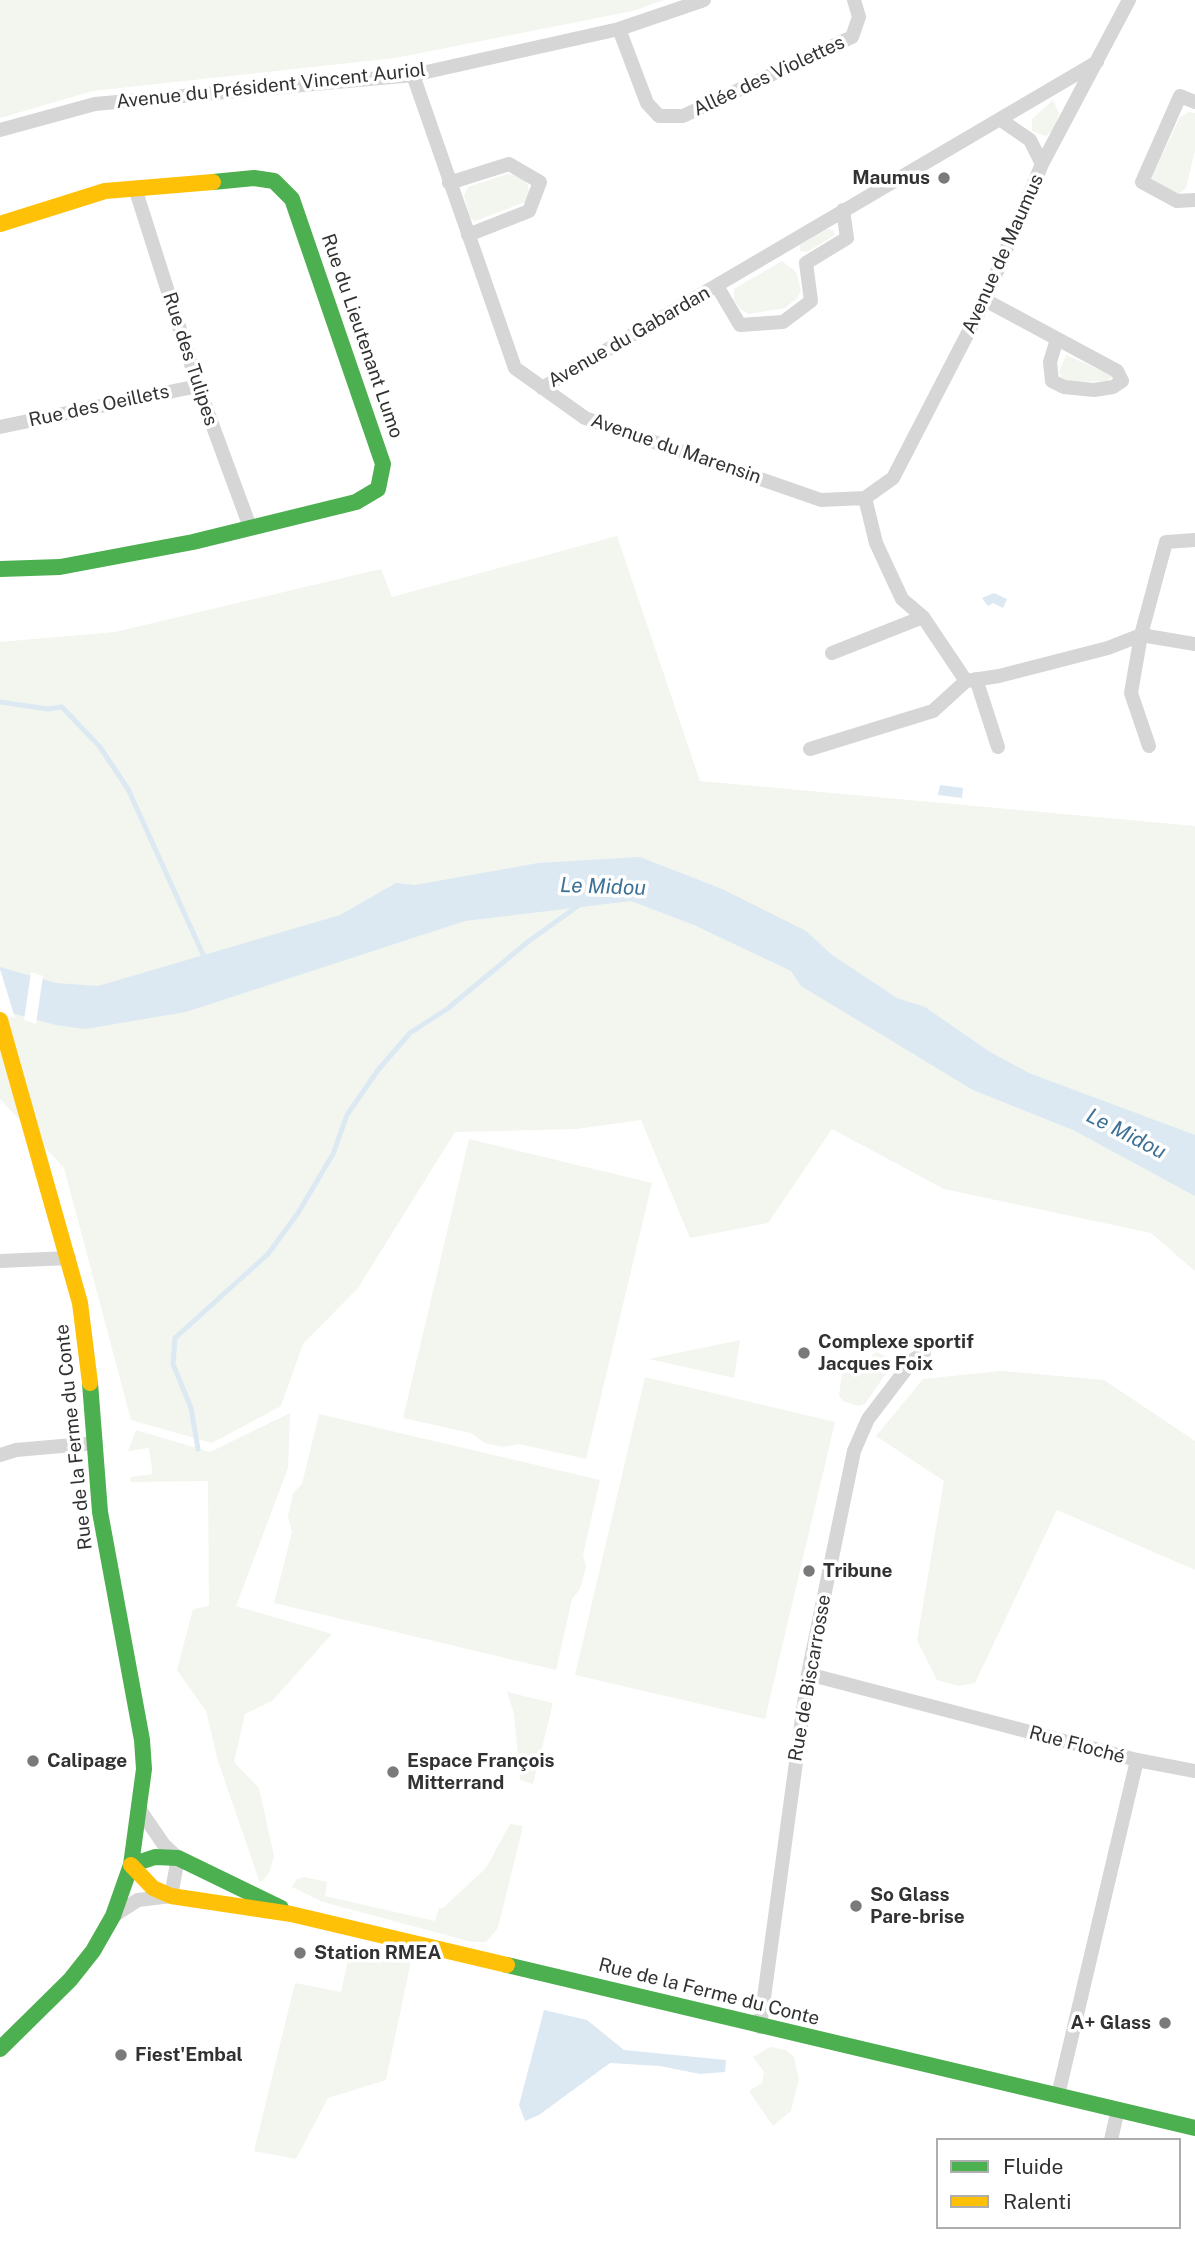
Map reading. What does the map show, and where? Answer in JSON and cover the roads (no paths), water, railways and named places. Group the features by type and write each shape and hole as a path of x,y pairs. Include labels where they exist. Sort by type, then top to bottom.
{"street":[{"name":"Avenue du Président Vincent Auriol","path":"0,131 95,104 413,75 619,29 704,0"},
{"name":"Allée des Violettes","path":"619,29 647,103 659,116 683,116 852,37 859,17 854,0"},
{"name":"Avenue de Maumus","path":"865,498 893,478 985,300 1042,164 1129,0"},
{"name":"Avenue du Gabardan","path":"542,388 1097,62"},
{"name":"Avenue du Marensin","path":"413,75 516,368 585,418 821,500 865,498"},
{"path":"1195,102 1181,96 1142,182 1177,201 1195,200"},
{"path":"1001,120 1030,140 1042,164"},
{"path":"449,183 509,164 540,182 529,211 468,235"},
{"name":"Rue du Lieutenant Lumo","path":"0,224 105,191 254,178 274,181 292,199 383,464 378,489 356,502 193,542 60,567 0,569"},
{"name":"Rue des Tulipes","path":"135,188 198,386 250,527"},
{"name":"Avenue du Gabardan","path":"717,286 740,325 783,322 811,301 806,263 847,238 843,210"},
{"path":"985,300 1057,338 1117,371 1122,381 1113,387 1094,390 1065,387 1052,381 1050,362 1057,338"},
{"name":"Rue des Oeillets","path":"0,427 198,386"},
{"path":"865,498 876,542 902,598 923,617 971,680 998,747"},
{"path":"1149,746 1131,693 1141,635 1166,542 1195,540"},
{"path":"832,653 923,617"},
{"path":"810,749 933,711 971,680 1108,648 1141,635 1195,644"},
{"name":"Rue de la Ferme du Conte","path":"0,1020 69,1258 87,1343 100,1512 142,1740 141,1810 131,1865 153,1888 171,1896 291,1914 1195,2128"},
{"path":"0,1261 69,1258"},
{"name":"Rue de Biscarrosse","path":"760,2027 807,1674 854,1451 869,1419 913,1360 924,1353"},
{"path":"0,1455 16,1450 96,1443"},
{"name":"Rue Floché","path":"807,1674 1136,1760 1058,2095"},
{"path":"1136,1760 1195,1771"},
{"name":"Rue de la Ferme du Conte","path":"141,1810 164,1845 178,1858 291,1914"},
{"path":"0,2049 70,1980 93,1951 113,1916 131,1865 155,1857 178,1858 171,1896"},
{"name":"Rue de la Ferme du Conte","path":"113,1916 138,1900 171,1896"},
{"path":"1111,2138 1118,2109"}],"water":[{"path":"994,593 1007,599 1003,608 993,603 988,606 982,598"},
{"path":"940,785 963,788 962,798 938,795"},
{"name":"Le Midou","path":"640,857 722,889 806,931 832,955 897,998 925,1007 990,1052 1029,1073 1195,1135 1195,1196 1073,1130 973,1090 801,986 791,971 694,925 631,901 465,921 186,1012 85,1029 56,1025 0,1010 0,967 56,983 98,986 340,915 396,883 415,885 538,863"},
{"path":"544,2010 587,2020 624,2050 726,2060 725,2072 700,2074 660,2066 610,2063 539,2115 525,2121 519,2105"}],"waterway":[{"path":"0,702 48,709 62,707 100,747 128,789 206,961"},
{"name":"Le Midou","path":"198,1449 191,1408 173,1364 175,1338 268,1254 298,1213 333,1154 347,1115 378,1070 410,1033 447,1009 529,941 582,903"}],"place":[{"name":"Maumus","path":"944,178"},
{"name":"Complexe sportif Jacques Foix","path":"804,1353"},
{"name":"Tribune","path":"809,1571"},
{"name":"Calipage","path":"33,1761"},
{"name":"Espace François Mitterrand","path":"393,1772"},
{"name":"So Glass Pare-brise","path":"856,1906"},
{"name":"Station RMEA","path":"300,1953"},
{"name":"A+ Glass","path":"1165,2023"},
{"name":"Fiest'Embal","path":"121,2055"}]}
